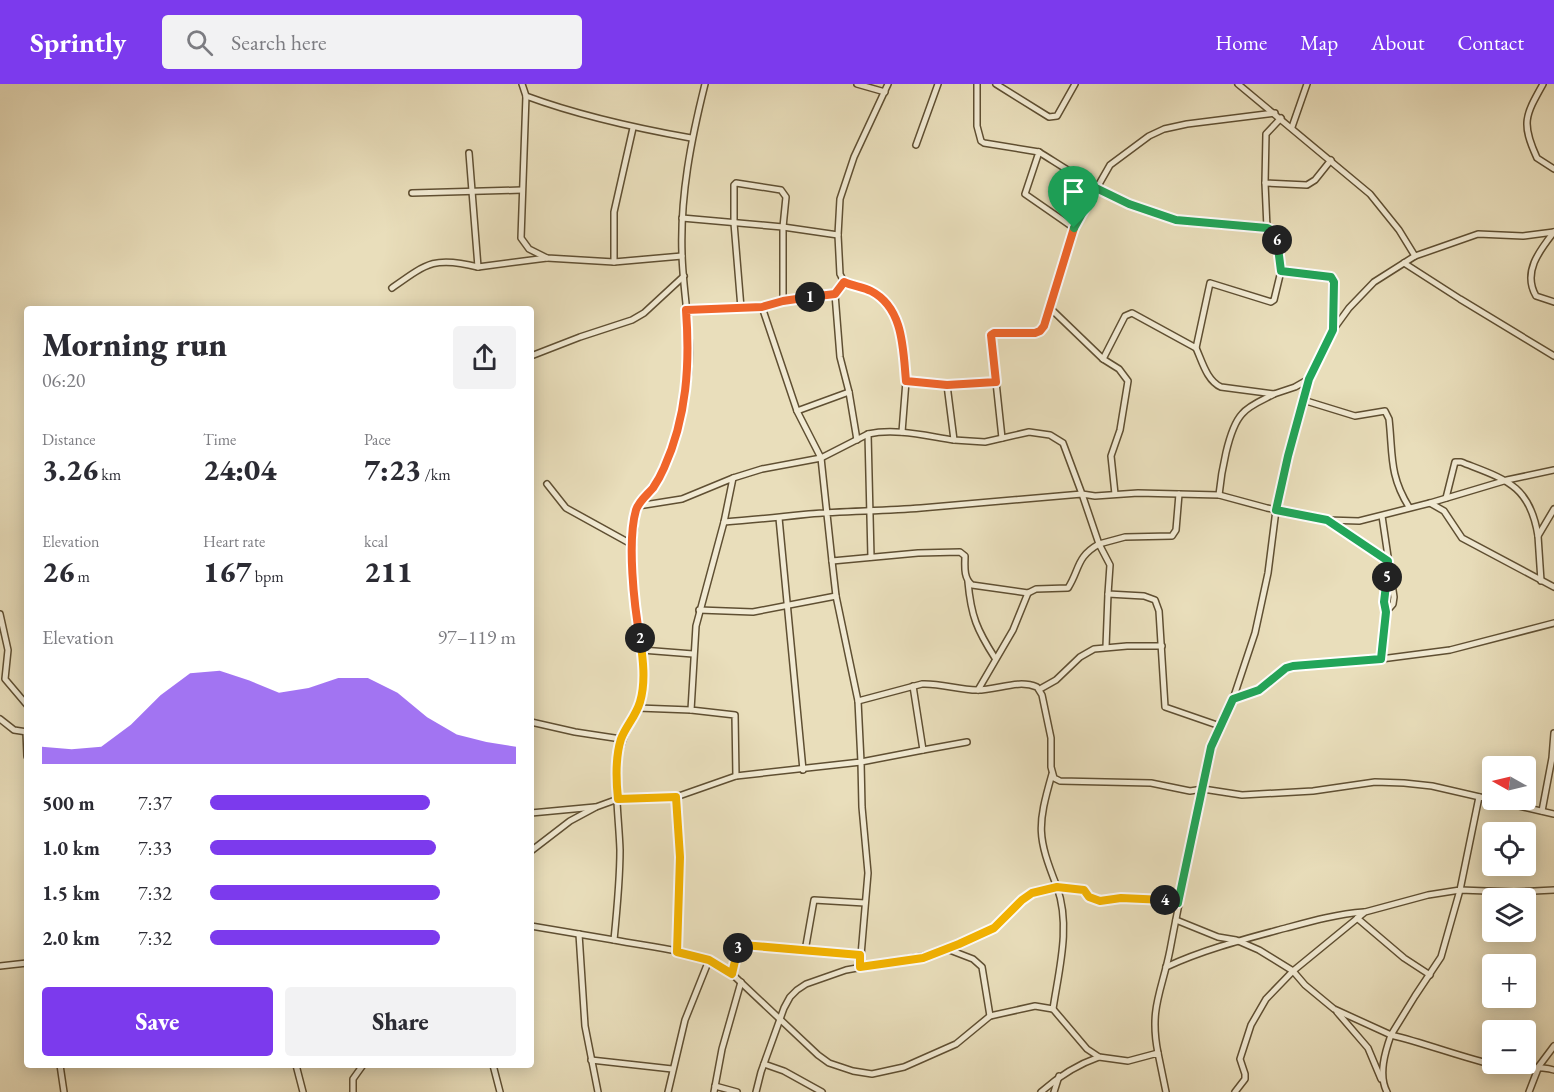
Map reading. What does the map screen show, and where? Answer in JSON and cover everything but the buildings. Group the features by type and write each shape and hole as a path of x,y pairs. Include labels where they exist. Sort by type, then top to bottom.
{"street":[{"path":"522,84 526,96 521,238 529,249 547,258"},
{"path":"614,940 619,862 616,775 621,739 638,708 644,681 635,602 633,545 638,506 665,466 681,414 688,375 689,350 682,256 682,218 691,138 705,84"},
{"path":"857,84 885,92"},
{"path":"888,84 848,173 840,199 838,235 840,274 844,282 873,292 890,307 900,332 906,381 902,432"},
{"path":"916,144 938,84"},
{"path":"977,84 977,126 981,141 984,143 1039,152 1096,188 1129,204 1176,220 1267,228 1276,235 1281,271 1274,300 1270,302 1210,283 1196,348"},
{"path":"996,84 1053,118 1057,116 1075,84"},
{"path":"1238,84 1370,194 1399,230 1414,256"},
{"path":"1292,127 1307,84"},
{"path":"1543,84 1528,109 1527,126 1537,158 1554,169"},
{"path":"526,96 576,113 633,128 691,138"},
{"path":"1002,438 991,335 994,333 1035,333 1044,326 1074,228 1110,165 1141,142 1164,129 1186,124 1275,113"},
{"path":"1267,228 1266,134 1281,118"},
{"path":"614,262 614,212 633,128"},
{"path":"1039,152 1025,194 1074,228"},
{"path":"470,153 478,267"},
{"path":"1265,183 1306,185 1315,180 1331,160"},
{"path":"741,308 734,223 734,185 736,183 781,190 786,197 783,227 783,301"},
{"path":"412,193 522,190"},
{"path":"682,218 783,227 838,235"},
{"path":"1166,1092 1154,1025 1155,1010 1166,967 1211,747 1233,699 1255,633 1262,605 1276,510 1288,456 1309,379 1333,330 1349,308 1374,282 1414,256 1478,234 1523,236 1554,232 1533,261 1532,290 1536,296 1554,302"},
{"path":"392,288 421,268 432,263 449,261 478,267 547,258 614,262 682,256"},
{"path":"1404,263 1554,356"},
{"path":"1281,271 1334,279 1333,330"},
{"path":"534,355 632,320 644,313 684,276"},
{"path":"844,282 835,294 840,357 857,440"},
{"path":"686,310 762,307 783,301 835,294"},
{"path":"762,307 797,411 821,458 825,513 836,596 858,701 862,807 868,868 860,967"},
{"path":"1049,307 1103,359 1119,369 1128,381 1120,430 1111,456 1115,494"},
{"path":"1103,359 1125,316 1132,313 1196,348 1217,386 1274,394"},
{"path":"1219,495 1226,455 1242,413 1274,394 1295,387 1309,379"},
{"path":"906,381 947,385 996,382"},
{"path":"947,385 954,440"},
{"path":"797,411 849,392"},
{"path":"1303,400 1355,416 1385,411 1389,419 1394,478 1408,507"},
{"path":"638,506 682,499 762,469 821,458 868,434 902,432 985,442 1019,433 1039,432 1057,438 1066,449 1076,484 1082,494 1099,544 1111,568 1106,647"},
{"path":"868,434 871,557"},
{"path":"1446,498 1452,466 1455,462 1461,462 1507,480 1528,502 1538,536 1541,581"},
{"path":"724,522 1082,494 1095,496 1115,494 1219,495 1327,520 1359,521 1507,480 1554,470"},
{"path":"691,710 693,654 699,610 724,522 733,478"},
{"path":"547,484 566,508 633,545"},
{"path":"968,582 972,585 1028,593 1036,589 1068,588 1079,561 1099,544 1136,536 1162,538 1172,536 1177,521 1179,494"},
{"path":"1430,503 1444,511 1462,538 1554,587"},
{"path":"1538,536 1554,509"},
{"path":"1382,516 1394,597 1393,604 1386,612"},
{"path":"779,518 803,770"},
{"path":"1327,520 1389,564"},
{"path":"832,561 960,552 965,556 970,605 975,625 995,658"},
{"path":"1381,659 1389,564"},
{"path":"978,690 1013,630 1028,593"},
{"path":"1108,594 1144,596 1155,600 1160,611 1165,707 1220,726"},
{"path":"699,610 744,612 836,596"},
{"path":"0,614 8,650 5,679 24,701"},
{"path":"1233,699 1259,690 1286,668 1293,666 1381,659 1470,645 1554,623"},
{"path":"1040,689 1056,680 1086,652 1106,647 1162,646"},
{"path":"642,650 693,654"},
{"path":"858,701 931,683 978,690 1025,683 1040,689"},
{"path":"913,686 923,750"},
{"path":"1040,689 1051,738 1054,778 1060,781 1122,781 1170,786 1190,791 1203,789 1242,795 1276,794 1375,783 1404,783 1432,786 1554,814"},
{"path":"638,708 691,710 735,716 736,776"},
{"path":"0,719 14,730 24,732"},
{"path":"534,723 621,739"},
{"path":"1542,811 1552,758 1554,733"},
{"path":"534,849 570,821 596,807 618,799 676,797 736,776 861,762 967,742"},
{"path":"1053,771 1042,809 1041,837 1044,855 1060,896 1064,925 1053,1009"},
{"path":"676,797 680,857 677,952"},
{"path":"1383,1084 1385,1056 1391,1035 1444,951 1460,890 1479,797"},
{"path":"534,813 596,807"},
{"path":"756,1092 764,1064 790,997 797,990 821,978 860,967 923,958 947,949 994,928 1026,896 1057,887 1084,890 1089,897 1100,901 1121,898 1153,898 1178,903"},
{"path":"1166,967 1236,940 1336,915 1365,912 1428,895 1460,890 1514,892 1554,890"},
{"path":"805,951 814,900 865,903"},
{"path":"1234,1092 1246,1077 1240,1059 1251,1025 1266,999 1293,971 1365,912"},
{"path":"1357,918 1404,958 1430,975"},
{"path":"1176,920 1218,937 1236,940 1277,960 1293,971 1305,986 1334,1009 1368,1048 1387,1092"},
{"path":"534,926 677,952 709,960 732,974 829,1063 841,1069 872,1074 904,1067 948,1049 990,1016 1035,1006 1053,1009 1087,1049 1099,1057 1128,1061 1158,1053"},
{"path":"579,934 582,1000 598,1092"},
{"path":"732,974 735,954 743,945 860,955"},
{"path":"947,949 973,959 982,967 990,1016"},
{"path":"668,1092 685,1020 709,960"},
{"path":"0,966 24,963"},
{"path":"737,1092 715,1089 722,1049 741,982"},
{"path":"1334,1009 1391,1035 1498,1066 1517,1069 1539,1066 1554,1070"},
{"path":"1529,1092 1539,1066 1554,1046"},
{"path":"1041,1092 1074,1067 1099,1057"},
{"path":"591,1060 672,1069"},
{"path":"764,1064 784,1071 822,1092"},
{"path":"60,1068 64,1092"},
{"path":"297,1068 303,1092"},
{"path":"353,1092 353,1079 361,1068"},
{"path":"494,1068 500,1092"},
{"path":"1054,1092 1059,1077"}],"route":[{"path":"1096,188 1151,213 1176,220 1267,228 1274,231 1276,235 1281,271 1334,279 1333,330 1309,379 1276,510 1327,520 1388,561 1381,659 1293,666 1286,668 1264,688 1233,699 1211,747 1178,903 1153,898 1121,898 1100,901 1089,897 1084,890 1057,887 1026,896 994,928 947,949 923,958 860,967 860,955 743,945 735,954 732,974 709,960 677,952 680,857 676,797 618,799 616,775 621,739 638,708 644,681 633,580 636,512 640,502 655,484 665,466 681,414 688,375 686,310 762,307 783,301 835,294 844,282 873,292 890,307 900,332 906,381 947,385 996,382 991,335 994,333 1035,333 1044,326 1074,228 1096,188"}]}
